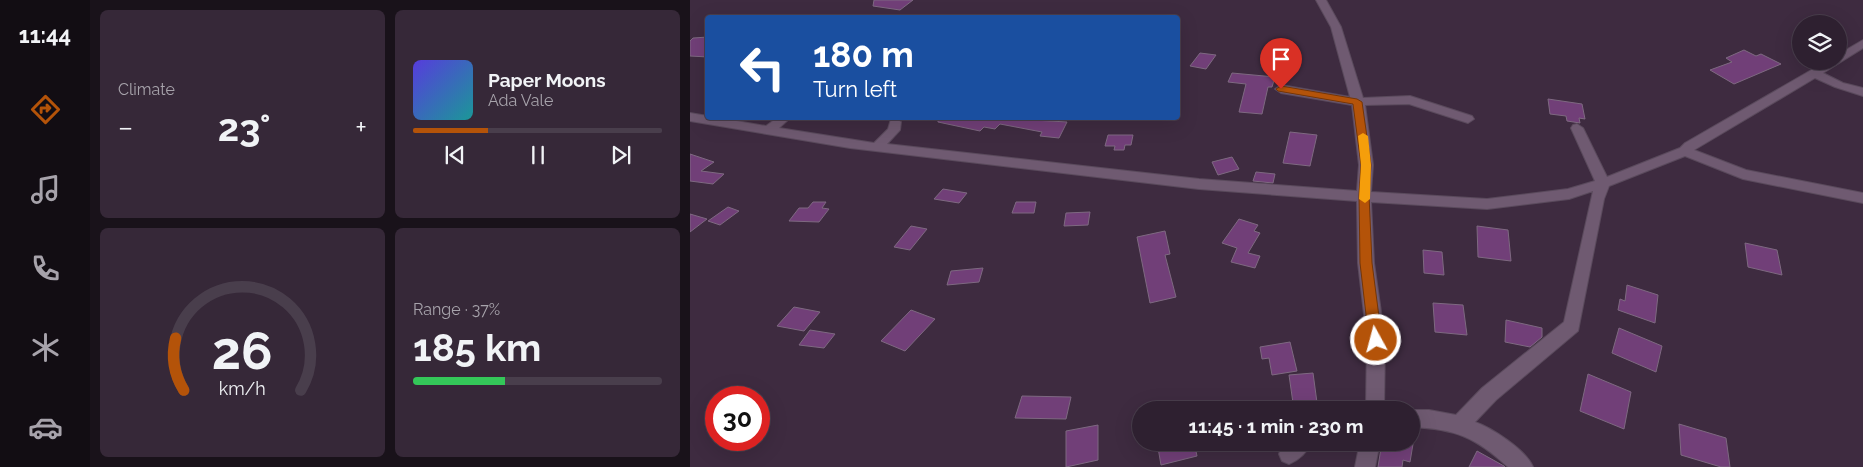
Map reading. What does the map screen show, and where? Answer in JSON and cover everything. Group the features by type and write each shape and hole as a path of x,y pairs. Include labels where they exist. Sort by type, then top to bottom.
{"street":[{"path":"1321,0 1336,27 1357,102 1366,165 1364,195 1366,263 1376,340 1375,401"},
{"path":"1847,53 1863,43"},
{"path":"713,120 878,147 1198,184 1274,191 1487,204 1569,194 1623,177 1685,151 1690,146 1822,70"},
{"path":"1816,74 1839,85 1863,92"},
{"path":"1281,89 1357,102 1410,100 1468,118"},
{"path":"690,116 705,119"},
{"path":"769,130 782,120"},
{"path":"878,147 894,130 895,122"},
{"path":"1461,423 1489,394 1572,326 1597,199 1603,183 1577,128"},
{"path":"1685,151 1743,174 1863,198"},
{"path":"1420,418 1461,423 1496,443 1523,467"},
{"path":"1365,467 1368,451"}],"building":[{"path":"874,0 913,0 900,10 873,6"},
{"path":"705,37 705,57 690,56 690,41 693,38"},
{"path":"1744,50 1756,56 1761,54 1781,64 1734,84 1710,70 1732,62 1726,58"},
{"path":"1200,53 1216,55 1206,69 1190,66"},
{"path":"1232,73 1275,77 1272,87 1268,87 1262,114 1239,112 1246,84 1228,82"},
{"path":"1548,99 1582,104 1585,119 1579,118 1580,123 1567,121 1566,116 1550,114"},
{"path":"938,120 1033,120 1067,122 1059,138 1040,136 1042,132 1000,124 995,129 984,127 980,131 938,122"},
{"path":"1290,132 1317,135 1310,166 1283,163"},
{"path":"1108,135 1133,135 1131,145 1125,145 1124,150 1114,150 1115,146 1105,146"},
{"path":"690,154 714,162 701,171 724,174 713,184 690,181"},
{"path":"1232,157 1239,169 1218,175 1212,162"},
{"path":"1256,172 1275,174 1273,183 1253,181"},
{"path":"943,189 967,193 959,203 934,199"},
{"path":"813,202 826,202 822,208 829,209 819,222 789,221 799,208 808,208"},
{"path":"1016,202 1036,202 1034,213 1012,213"},
{"path":"728,207 739,211 720,225 708,221"},
{"path":"1090,212 1088,225 1064,226 1066,213"},
{"path":"690,214 707,219 690,232"},
{"path":"1239,219 1258,225 1254,231 1260,233 1248,253 1260,256 1255,268 1231,262 1237,248 1222,243"},
{"path":"911,226 927,229 910,250 894,247"},
{"path":"1477,226 1508,230 1511,261 1478,257"},
{"path":"1165,231 1170,254 1165,255 1176,297 1150,303 1137,237"},
{"path":"1745,243 1777,250 1782,275 1748,267"},
{"path":"1423,250 1442,252 1444,275 1424,273"},
{"path":"983,268 979,282 947,285 951,271"},
{"path":"1627,285 1658,295 1655,323 1618,310 1620,299 1625,301"},
{"path":"1433,303 1463,305 1467,335 1435,332"},
{"path":"794,307 820,312 804,331 777,326"},
{"path":"911,310 935,319 905,351 881,341"},
{"path":"1506,320 1542,328 1542,337 1530,347 1505,342"},
{"path":"1619,328 1662,346 1656,372 1612,353"},
{"path":"810,330 835,334 824,348 799,345"},
{"path":"1290,342 1297,371 1272,375 1269,358 1262,359 1260,347"},
{"path":"1313,373 1317,401 1293,401 1289,375"},
{"path":"1588,374 1631,392 1624,429 1580,411"},
{"path":"1022,396 1071,397 1066,419 1015,418"},
{"path":"1679,424 1726,438 1730,467 1721,467 1681,455"},
{"path":"1098,425 1098,460 1066,467 1066,431"},
{"path":"1159,451 1196,451 1197,456 1161,465"},
{"path":"1381,451 1412,451 1410,462 1403,460 1402,467 1378,467"},
{"path":"1477,451 1504,466 1505,467 1469,467"}],"slow traffic":[{"path":"1363,136 1366,165 1365,199"}],"route":[{"path":"1281,89 1357,102 1360,110 1366,165 1364,195 1366,263 1376,340"}]}
